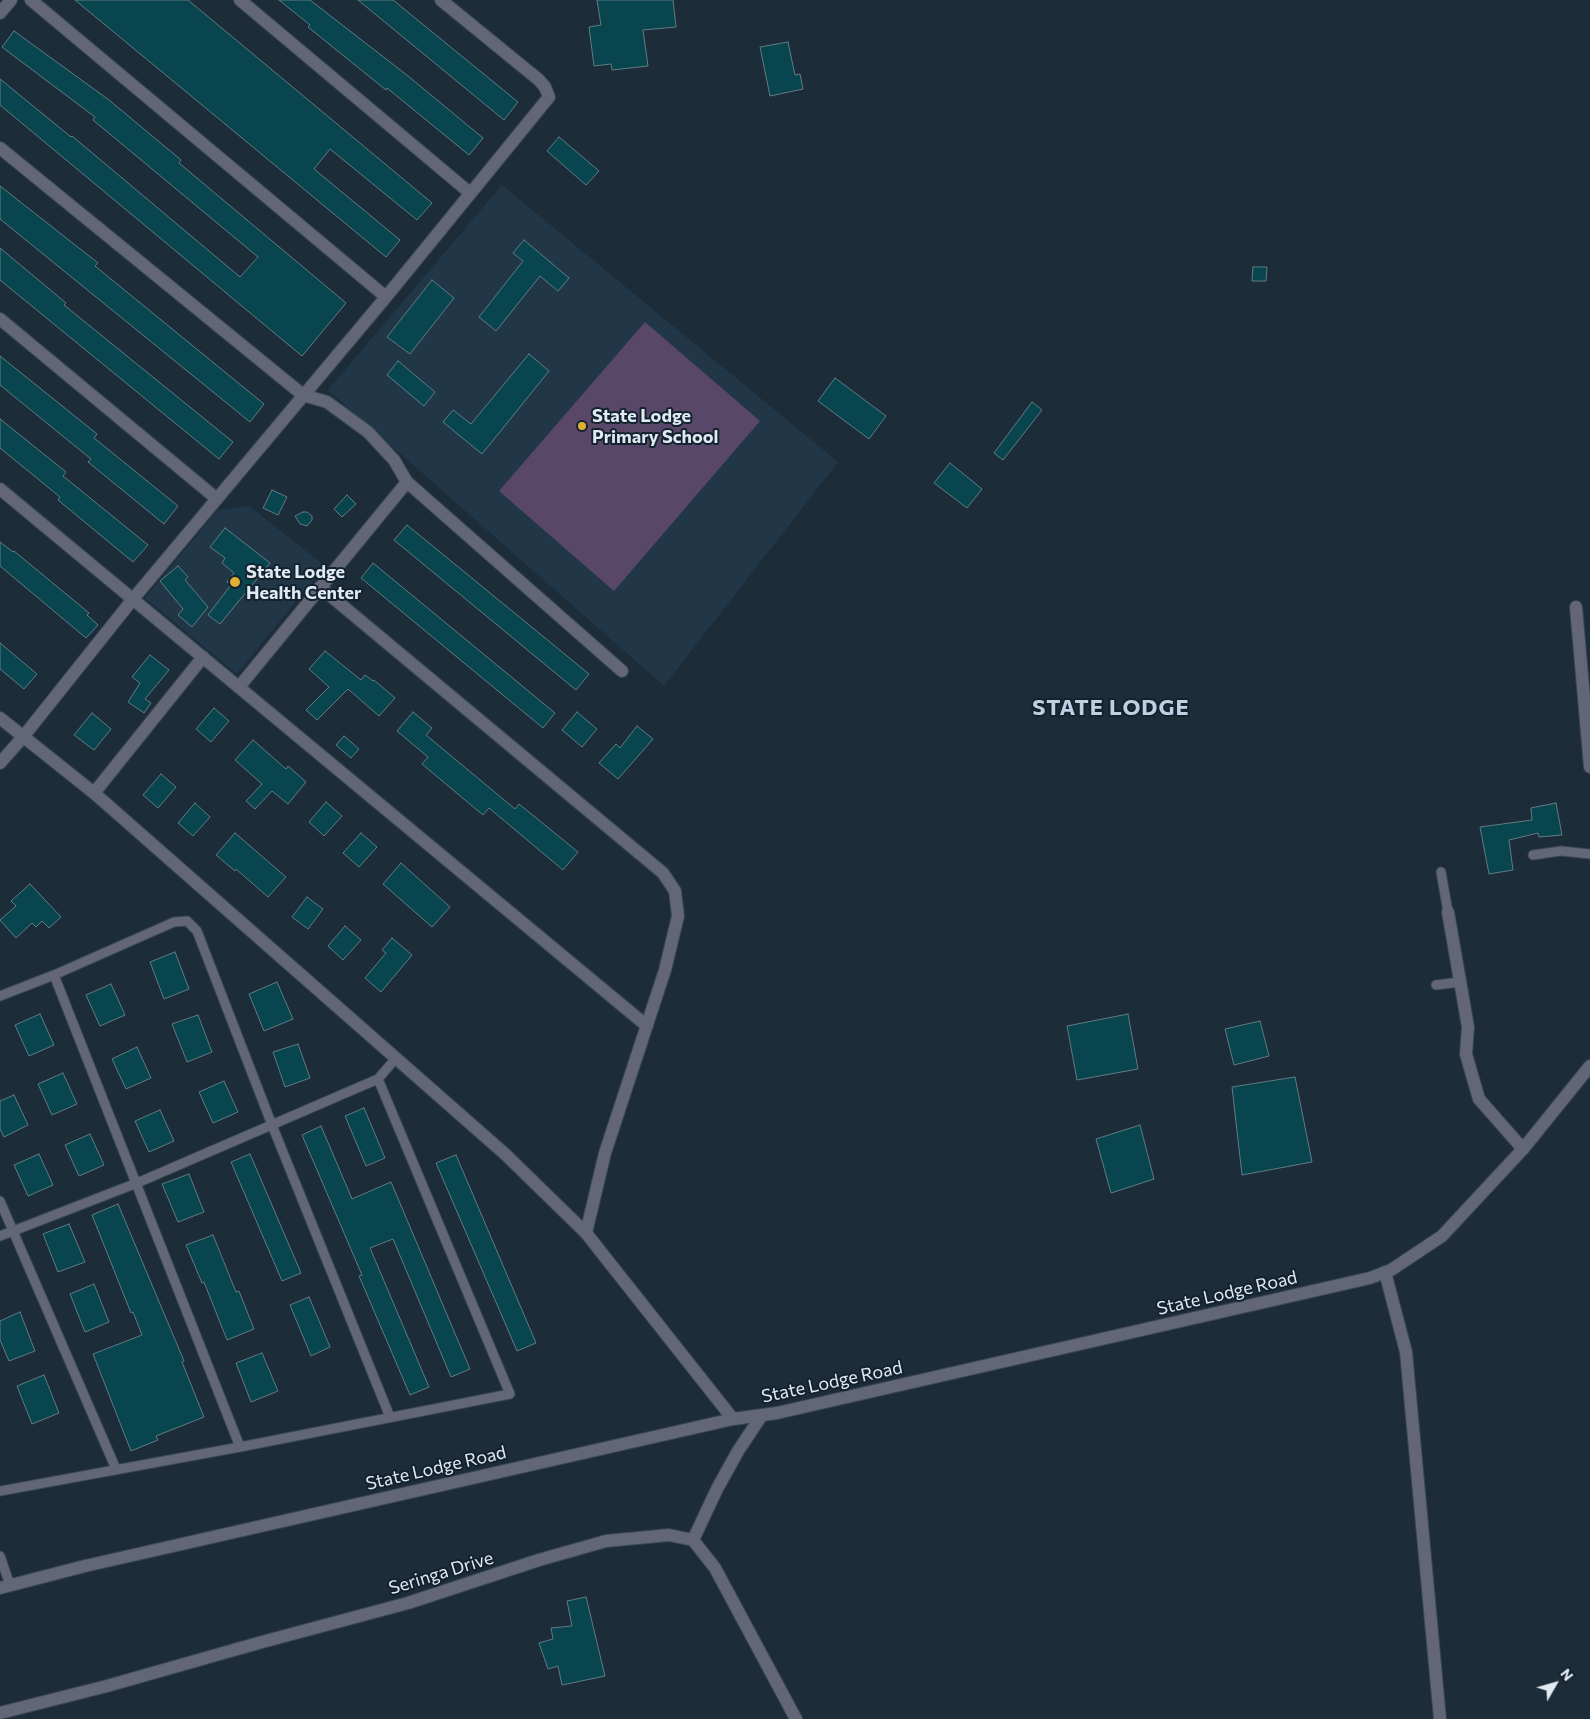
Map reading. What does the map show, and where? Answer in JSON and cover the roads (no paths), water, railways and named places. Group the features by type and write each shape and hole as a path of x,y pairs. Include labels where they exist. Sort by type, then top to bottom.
{"street":[{"path":"0,13 11,0"},
{"path":"31,0 386,296"},
{"path":"240,0 470,192"},
{"path":"0,763 133,599 386,296 548,97 545,88 539,80 441,0"},
{"path":"0,148 303,396 327,402 368,432 394,460 407,482 622,671"},
{"path":"0,319 217,499"},
{"path":"239,687 407,482"},
{"path":"0,490 647,1026"},
{"path":"320,588 663,873 676,891 678,916 665,970 605,1153 586,1233"},
{"path":"1576,607 1590,767"},
{"path":"94,793 203,658"},
{"path":"0,718 94,793 505,1154 586,1233 734,1419"},
{"path":"1448,912 1468,1027 1466,1054 1479,1099 1523,1149"},
{"name":"State Lodge Road","path":"5,1587 95,1564 734,1419 777,1413 1370,1278 1391,1270 1442,1236 1523,1149 1590,1066"},
{"path":"1385,1272 1406,1352 1440,1719"},
{"path":"762,1415 738,1451 717,1489 693,1540 715,1568 796,1719"},
{"name":"Seringa Drive","path":"0,1713 108,1686 408,1603 539,1560 606,1541 669,1535 693,1540"}],"lane":[{"path":"1533,855 1561,851 1590,854"},
{"path":"1441,872 1448,912"},
{"path":"0,996 54,975 174,922 187,921 197,931 272,1125 390,1417"},
{"path":"54,975 240,1447"},
{"path":"1436,985 1460,982"},
{"path":"0,1236 136,1183 378,1079 396,1058"},
{"path":"0,1491 240,1447 510,1394 378,1079"},
{"path":"0,1201 116,1469"},
{"path":"0,1556 5,1587"}],"place":[{"name":"State Lodge Primary School","path":"582,426"},
{"name":"State Lodge Health Center","path":"235,582"}],"district":[{"name":"STATE LODGE","path":"1111,708"}]}
